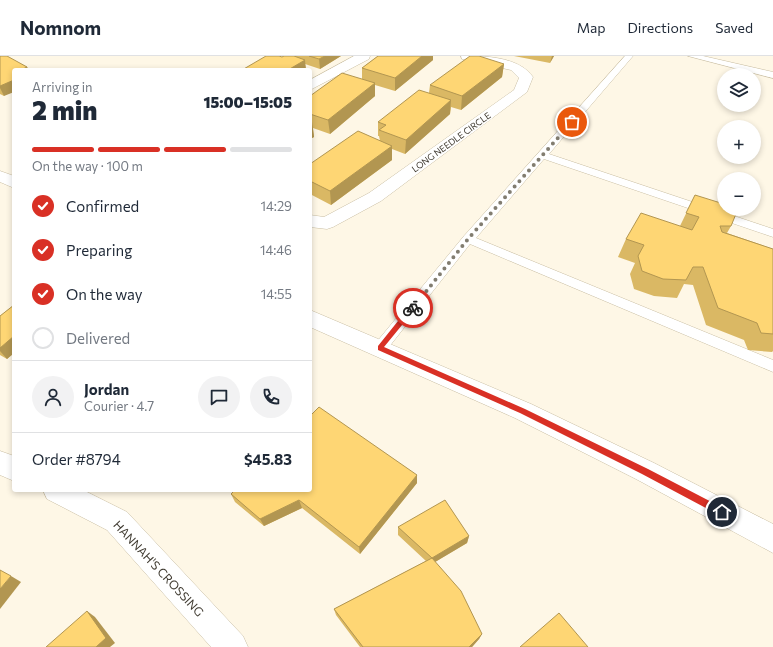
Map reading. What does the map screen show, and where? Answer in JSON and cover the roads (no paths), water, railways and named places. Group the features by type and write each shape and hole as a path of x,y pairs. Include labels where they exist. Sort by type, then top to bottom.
{"street":[{"path":"312,85 364,56"},
{"name":"LONG NEEDLE CIRCLE","path":"312,221 328,223 374,197 520,92 526,77 516,67 467,56"},
{"path":"0,176 12,182"},
{"path":"312,319 536,418 645,471 773,539"},
{"path":"0,462 12,468"},
{"name":"HANNAH'S CROSSING","path":"60,492 117,521 232,647"}],"lane":[{"path":"380,348 468,239 629,56"},
{"path":"692,56 712,58 773,75"},
{"path":"543,155 773,233"},
{"path":"468,239 773,366"}]}
